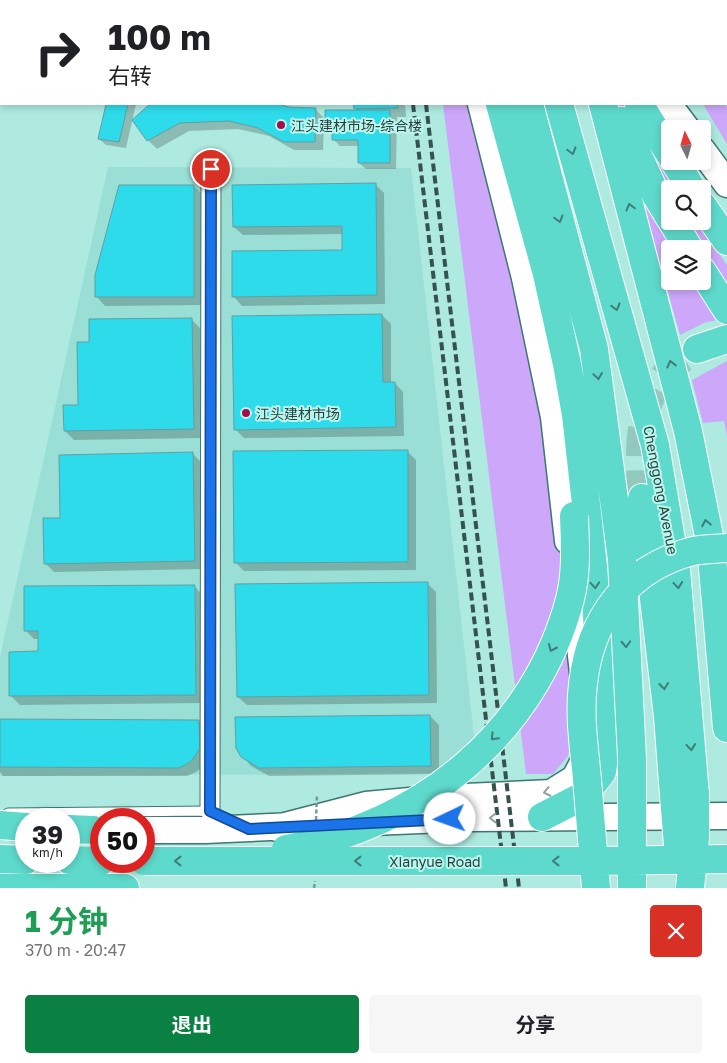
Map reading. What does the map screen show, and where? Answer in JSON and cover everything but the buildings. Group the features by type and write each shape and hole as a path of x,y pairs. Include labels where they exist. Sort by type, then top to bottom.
{"highway":[{"path":"217,861 318,844 371,824 422,798 452,778 480,753 525,700 560,629 570,598 576,560 568,458 558,402 489,105"},
{"path":"500,105 546,274 567,364 576,415 594,575 606,742 602,772 583,796 542,817"},
{"path":"529,105 594,349 622,560 632,758 632,888"},
{"name":"Chenggong Avenue","path":"559,105 655,445 676,569 685,796 695,838 690,888"},
{"path":"603,105 688,431 711,546 727,728"},
{"path":"614,105 661,203"},
{"path":"640,105 661,139"},
{"path":"711,218 727,241"},
{"path":"711,285 726,308"},
{"path":"697,349 727,339"},
{"path":"642,498 668,716 685,796 681,888"},
{"path":"596,888 582,716 583,684 591,645 601,620 616,598 637,578 665,560 695,551 727,548"},
{"path":"0,825 15,826"},
{"path":"0,859 15,860"},
{"name":"Xianyue Road","path":"155,861 599,861 727,859"},
{"path":"0,888 125,888"}],"main road":[{"path":"277,828 366,805 443,798 551,793 575,778 592,745 554,417 525,278 481,105"},
{"path":"669,105 680,120"},
{"path":"711,162 727,184"},
{"path":"155,830 277,828 469,818 727,816"},
{"path":"0,832 15,832"}],"street":[{"path":"210,811 211,169"}],"lane":[{"path":"0,813 210,811 249,829"}],"shaded area":[{"path":"443,105 474,105 544,409 566,566 574,729 568,756 553,774 526,774"},
{"path":"616,105 627,105 661,166 661,170 663,170 669,180 661,180 661,230 702,230 709,240 661,240 661,266"},
{"path":"704,105 726,105 727,107 727,144"},
{"name":"江头建材市场","path":"108,167 411,168 478,773 0,776 0,657"},
{"path":"711,242 727,265 727,319 706,322 680,335 668,290 711,290"},
{"path":"727,361 727,436 724,421 703,423 692,380"}],"tunnel":[{"path":"642,498 640,448 645,414 650,398 658,383 669,370 697,349"}],"railway":[{"path":"413,105 506,888"},
{"path":"426,105 519,888"}],"place":[{"name":"江头建材市场-综合楼","path":"281,125"},
{"name":"江头建材市场","path":"246,413"}],"route":[{"path":"211,169 210,811 249,829 450,819"}]}
